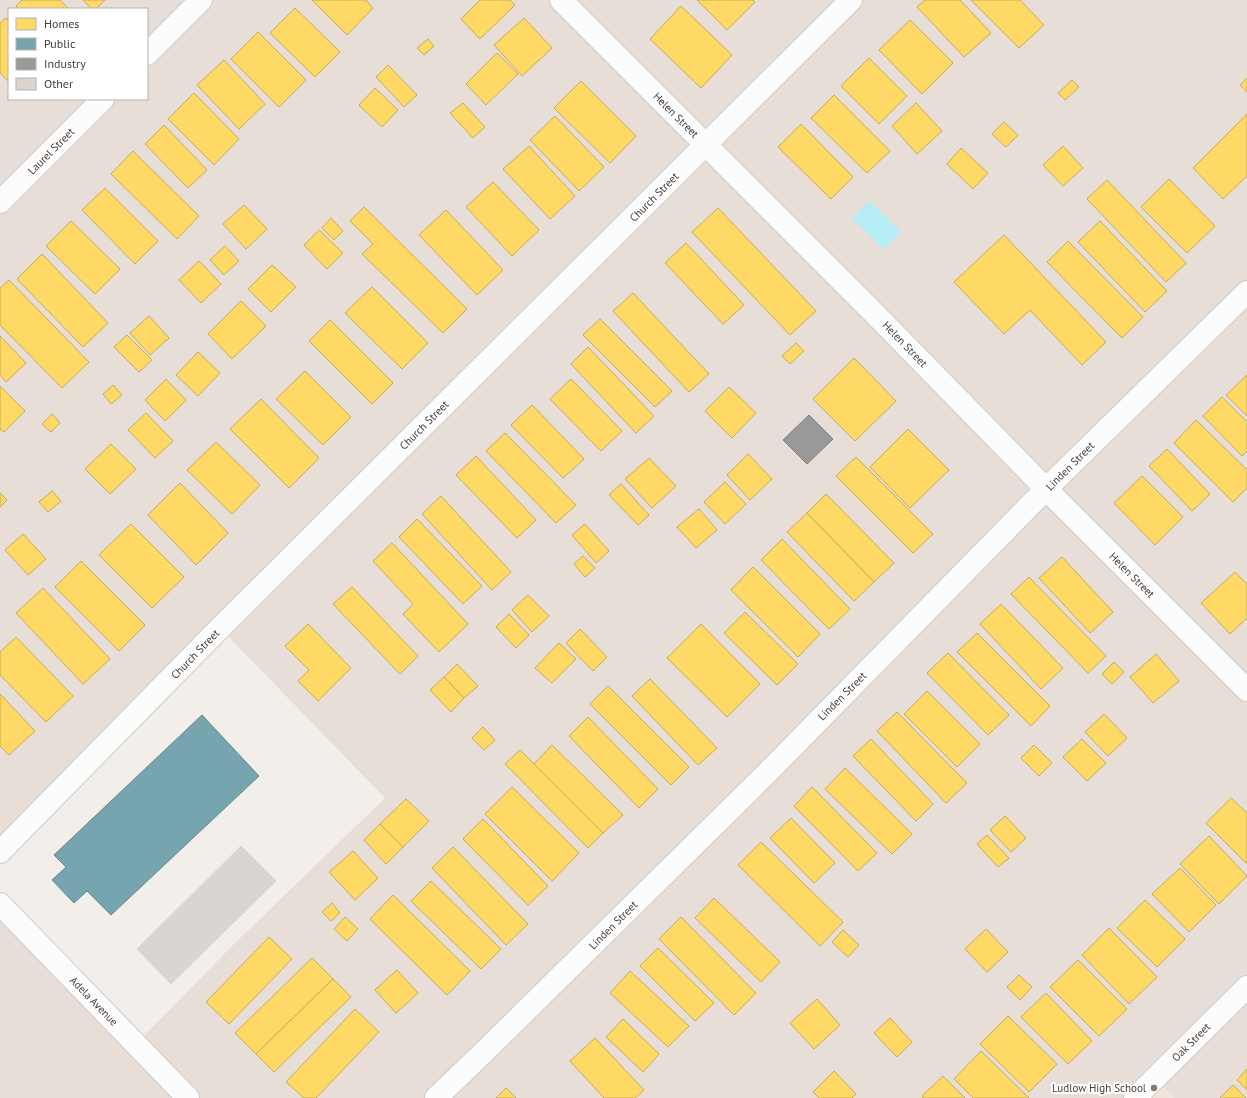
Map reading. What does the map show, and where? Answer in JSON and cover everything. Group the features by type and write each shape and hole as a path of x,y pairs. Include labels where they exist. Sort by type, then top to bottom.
{"street":[{"path":"148,53 201,0"},
{"name":"Helen Street","path":"561,0 872,311 1046,489 1247,690"},
{"name":"Church Street","path":"0,852 220,628 850,0"},
{"name":"Laurel Street","path":"0,202 102,100"},
{"name":"Linden Street","path":"436,1098 761,778 1046,489 1247,292"},
{"name":"Adela Avenue","path":"0,904 177,1095"},
{"name":"Oak Street","path":"1135,1098 1247,987"}],"shaded area":[{"path":"0,0 1247,0 1247,1098 1174,1098 1155,1079 1135,1098 0,1098 0,904 136,1044 234,944 385,798 220,628 0,847"},
{"name":"Ludlow High School","path":"1155,1079 1174,1098 1135,1098"}],"water":[{"path":"869,201 901,231 884,249 852,219"}],"building: Homes":[{"path":"22,0 60,0 68,8 17,8 16,6"},
{"path":"83,0 105,0 97,8 91,8"},
{"path":"312,0 366,0 373,8 347,35"},
{"path":"480,0 510,0 515,5 480,39 461,19"},
{"path":"697,0 753,0 755,2 727,30"},
{"path":"925,0 960,0 991,33 964,57 917,7"},
{"path":"971,0 1020,0 1044,25 1019,48"},
{"path":"681,6 732,55 701,88 650,39"},
{"path":"295,8 340,52 315,77 270,33"},
{"path":"6,18 8,20 8,81 0,73 0,23"},
{"path":"524,18 552,48 522,76 494,45"},
{"path":"910,20 953,63 922,94 879,50"},
{"path":"258,32 306,80 279,107 231,59"},
{"path":"428,39 434,46 424,55 417,48"},
{"path":"497,53 518,74 486,105 466,84"},
{"path":"869,58 907,96 879,124 841,86"},
{"path":"224,60 265,104 239,129 197,85"},
{"path":"388,65 417,95 404,107 376,77"},
{"path":"1247,78 1247,92 1240,85"},
{"path":"1072,80 1079,87 1065,100 1058,93"},
{"path":"581,81 636,136 610,163 554,108"},
{"path":"375,88 398,110 382,127 359,105"},
{"path":"194,93 239,139 214,165 168,119"},
{"path":"834,95 890,151 867,173 811,118"},
{"path":"463,103 485,127 473,138 450,113"},
{"path":"916,103 942,131 917,154 892,126"},
{"path":"1247,114 1247,176 1223,199 1193,168"},
{"path":"555,116 604,167 579,191 530,140"},
{"path":"1004,122 1018,135 1006,147 992,134"},
{"path":"801,124 853,177 831,199 778,147"},
{"path":"164,125 207,170 188,188 145,144"},
{"path":"529,146 575,196 550,219 503,169"},
{"path":"1063,146 1083,168 1063,186 1043,165"},
{"path":"961,148 988,173 973,189 947,164"},
{"path":"133,151 199,216 177,239 111,174"},
{"path":"1169,179 1215,226 1187,253 1141,207"},
{"path":"1107,180 1186,263 1166,282 1087,199"},
{"path":"493,182 539,230 512,256 466,207"},
{"path":"105,188 158,241 135,264 82,210"},
{"path":"244,205 267,229 246,249 223,224"},
{"path":"364,207 467,309 443,333 362,254 373,244 350,221"},
{"path":"718,208 816,311 790,335 692,232"},
{"path":"446,210 503,270 477,295 419,235"},
{"path":"331,218 343,231 334,240 322,228"},
{"path":"71,221 120,269 95,294 46,246"},
{"path":"1100,221 1167,291 1145,312 1078,242"},
{"path":"319,230 343,253 327,269 304,245"},
{"path":"1004,235 1106,342 1082,365 1030,310 1004,334 954,282"},
{"path":"1068,241 1143,317 1122,338 1047,262"},
{"path":"686,243 744,305 723,324 665,263"},
{"path":"225,246 239,261 224,275 210,260"},
{"path":"42,254 108,323 83,347 17,279"},
{"path":"199,261 221,284 201,303 179,280"},
{"path":"272,265 296,287 271,312 248,289"},
{"path":"9,280 89,362 62,388 0,325 0,288"},
{"path":"372,287 428,343 402,369 345,313"},
{"path":"633,293 709,374 689,392 613,311"},
{"path":"241,301 266,326 232,359 208,334"},
{"path":"149,316 169,338 150,355 130,333"},
{"path":"600,319 672,391 655,407 583,335"},
{"path":"330,320 393,383 372,404 309,341"},
{"path":"127,335 152,360 139,372 114,347"},
{"path":"0,336 26,363 6,382 0,375"},
{"path":"796,343 804,351 790,364 782,356"},
{"path":"588,347 654,416 636,433 571,364"},
{"path":"198,352 220,373 198,396 176,375"},
{"path":"854,358 896,401 855,441 813,399"},
{"path":"305,371 351,417 323,445 276,399"},
{"path":"1247,375 1247,416 1226,395"},
{"path":"166,379 186,400 165,421 145,400"},
{"path":"571,379 622,431 601,451 550,399"},
{"path":"113,385 122,395 111,404 103,394"},
{"path":"0,386 25,411 4,432 0,429"},
{"path":"729,387 756,413 732,438 705,411"},
{"path":"1222,397 1247,422 1247,451 1242,456 1203,416"},
{"path":"261,399 319,458 289,488 230,429"},
{"path":"532,405 584,459 563,478 511,425"},
{"path":"146,413 173,441 155,458 128,430"},
{"path":"52,414 60,423 51,432 42,424"},
{"path":"1196,420 1247,470 1247,488 1233,502 1174,443"},
{"path":"908,429 949,470 910,508 870,467"},
{"path":"505,433 576,505 556,523 486,451"},
{"path":"216,442 260,485 232,514 187,470"},
{"path":"111,444 136,469 110,494 85,469"},
{"path":"1167,449 1210,494 1192,511 1149,466"},
{"path":"748,454 772,479 750,500 727,475"},
{"path":"476,456 536,520 517,538 456,475"},
{"path":"856,457 933,534 913,553 836,476"},
{"path":"649,458 676,486 652,508 625,479"},
{"path":"1142,476 1183,517 1155,545 1114,503"},
{"path":"725,482 746,504 725,524 704,502"},
{"path":"180,483 228,533 196,565 148,515"},
{"path":"621,484 649,515 638,525 609,495"},
{"path":"52,491 61,501 48,512 39,502"},
{"path":"0,493 7,500 0,507"},
{"path":"826,494 894,563 874,582 807,513"},
{"path":"441,496 511,572 492,590 422,514"},
{"path":"699,509 717,530 696,548 677,527"},
{"path":"807,513 874,582 854,601 787,532"},
{"path":"417,519 482,586 463,604 399,537"},
{"path":"131,524 184,577 152,608 99,555"},
{"path":"585,524 609,551 596,563 572,535"},
{"path":"23,534 46,559 28,575 5,550"},
{"path":"782,539 850,609 829,629 761,560"},
{"path":"392,543 468,624 439,652 403,614 413,604 373,561"},
{"path":"583,556 595,568 585,577 574,564"},
{"path":"1062,557 1113,612 1090,633 1039,578"},
{"path":"81,561 145,625 119,651 55,587"},
{"path":"753,567 820,634 798,657 731,590"},
{"path":"1235,572 1247,584 1247,618 1230,634 1201,603"},
{"path":"1029,577 1106,656 1088,673 1011,594"},
{"path":"352,587 418,656 400,674 333,604"},
{"path":"43,588 110,659 83,684 16,613"},
{"path":"528,595 549,616 532,632 512,610"},
{"path":"1001,604 1063,668 1041,689 980,624"},
{"path":"745,612 798,664 777,685 724,633"},
{"path":"509,614 529,635 516,648 496,627"},
{"path":"308,624 351,668 318,701 298,681 309,670 285,646"},
{"path":"701,624 760,684 727,717 667,658"},
{"path":"580,629 607,657 593,671 566,643"},
{"path":"977,633 1050,706 1031,726 957,652"},
{"path":"16,637 73,696 46,722 0,675 0,652"},
{"path":"559,643 576,659 552,683 535,668"},
{"path":"948,653 1009,715 988,735 927,673"},
{"path":"1156,654 1179,681 1153,703 1130,677"},
{"path":"1114,662 1124,672 1112,684 1102,674"},
{"path":"457,664 478,686 464,698 444,677"},
{"path":"444,677 464,698 451,712 430,690"},
{"path":"650,679 717,748 698,765 632,696"},
{"path":"608,686 689,767 671,785 590,704"},
{"path":"927,691 980,744 957,767 904,714"},
{"path":"0,694 35,731 9,755 0,746"},
{"path":"897,712 967,783 946,803 877,731"},
{"path":"1104,714 1127,738 1108,756 1085,732"},
{"path":"588,717 658,789 639,808 569,736"},
{"path":"483,727 495,740 484,750 472,738"},
{"path":"871,739 933,804 916,821 853,756"},
{"path":"1082,739 1106,763 1087,781 1063,757"},
{"path":"552,745 623,815 603,833 534,764"},
{"path":"1034,745 1052,763 1039,776 1021,758"},
{"path":"520,750 603,833 588,848 505,764"},
{"path":"845,768 912,834 892,854 825,789"},
{"path":"512,787 579,853 552,881 485,814"},
{"path":"812,787 877,853 858,871 794,806"},
{"path":"1231,798 1247,813 1247,864 1206,823"},
{"path":"406,799 429,821 403,847 380,824"},
{"path":"1005,816 1026,838 1011,852 990,830"},
{"path":"791,818 835,863 814,883 770,838"},
{"path":"483,819 548,886 528,905 463,839"},
{"path":"380,824 403,847 386,864 364,840"},
{"path":"987,835 1009,858 998,867 977,844"},
{"path":"1209,836 1247,876 1219,904 1180,864"},
{"path":"761,842 843,922 820,946 738,865"},
{"path":"453,847 528,924 506,945 432,868"},
{"path":"353,851 378,878 355,900 329,872"},
{"path":"1180,868 1216,905 1189,932 1152,894"},
{"path":"431,881 501,949 481,969 411,901"},
{"path":"393,895 470,971 447,995 370,919"},
{"path":"714,898 780,962 761,982 695,918"},
{"path":"1145,900 1185,939 1157,967 1117,928"},
{"path":"332,903 340,913 331,921 322,912"},
{"path":"345,917 358,929 347,941 334,929"},
{"path":"681,917 756,993 734,1015 659,939"},
{"path":"1109,928 1157,977 1129,1004 1082,955"},
{"path":"986,929 1008,952 987,972 965,949"},
{"path":"843,930 859,945 848,957 832,942"},
{"path":"269,937 292,959 229,1024 206,1002"},
{"path":"658,948 714,1003 695,1021 640,966"},
{"path":"312,958 333,979 256,1054 235,1033"},
{"path":"1078,960 1127,1009 1099,1036 1050,987"},
{"path":"397,970 418,993 396,1013 375,990"},
{"path":"630,971 689,1026 668,1047 610,993"},
{"path":"1019,975 1032,987 1020,1000 1007,987"},
{"path":"333,979 351,997 274,1072 256,1054"},
{"path":"1046,993 1092,1041 1068,1064 1021,1017"},
{"path":"817,999 840,1025 814,1049 790,1023"},
{"path":"355,1009 379,1032 316,1098 304,1098 286,1082"},
{"path":"1008,1016 1057,1064 1029,1092 980,1044"},
{"path":"890,1018 912,1042 897,1057 874,1033"},
{"path":"623,1019 659,1054 643,1072 606,1037"},
{"path":"595,1038 644,1090 635,1098 604,1098 570,1061"},
{"path":"981,1051 1029,1098 973,1098 954,1079"},
{"path":"1247,1069 1247,1090 1237,1080"},
{"path":"834,1071 856,1094 852,1098 819,1098 813,1092"},
{"path":"943,1076 965,1098 923,1098 922,1096"},
{"path":"1233,1085 1246,1098 1220,1098"},
{"path":"506,1088 516,1098 496,1098"}],"building: Public":[{"path":"202,715 259,776 111,915 87,891 74,903 52,880 66,867 54,855"}],"building: Industry":[{"path":"809,415 833,439 807,464 783,440"}],"building: Other":[{"path":"241,846 276,881 171,984 137,949"}],"place":[{"name":"Ludlow High School","path":"1154,1088"}]}
